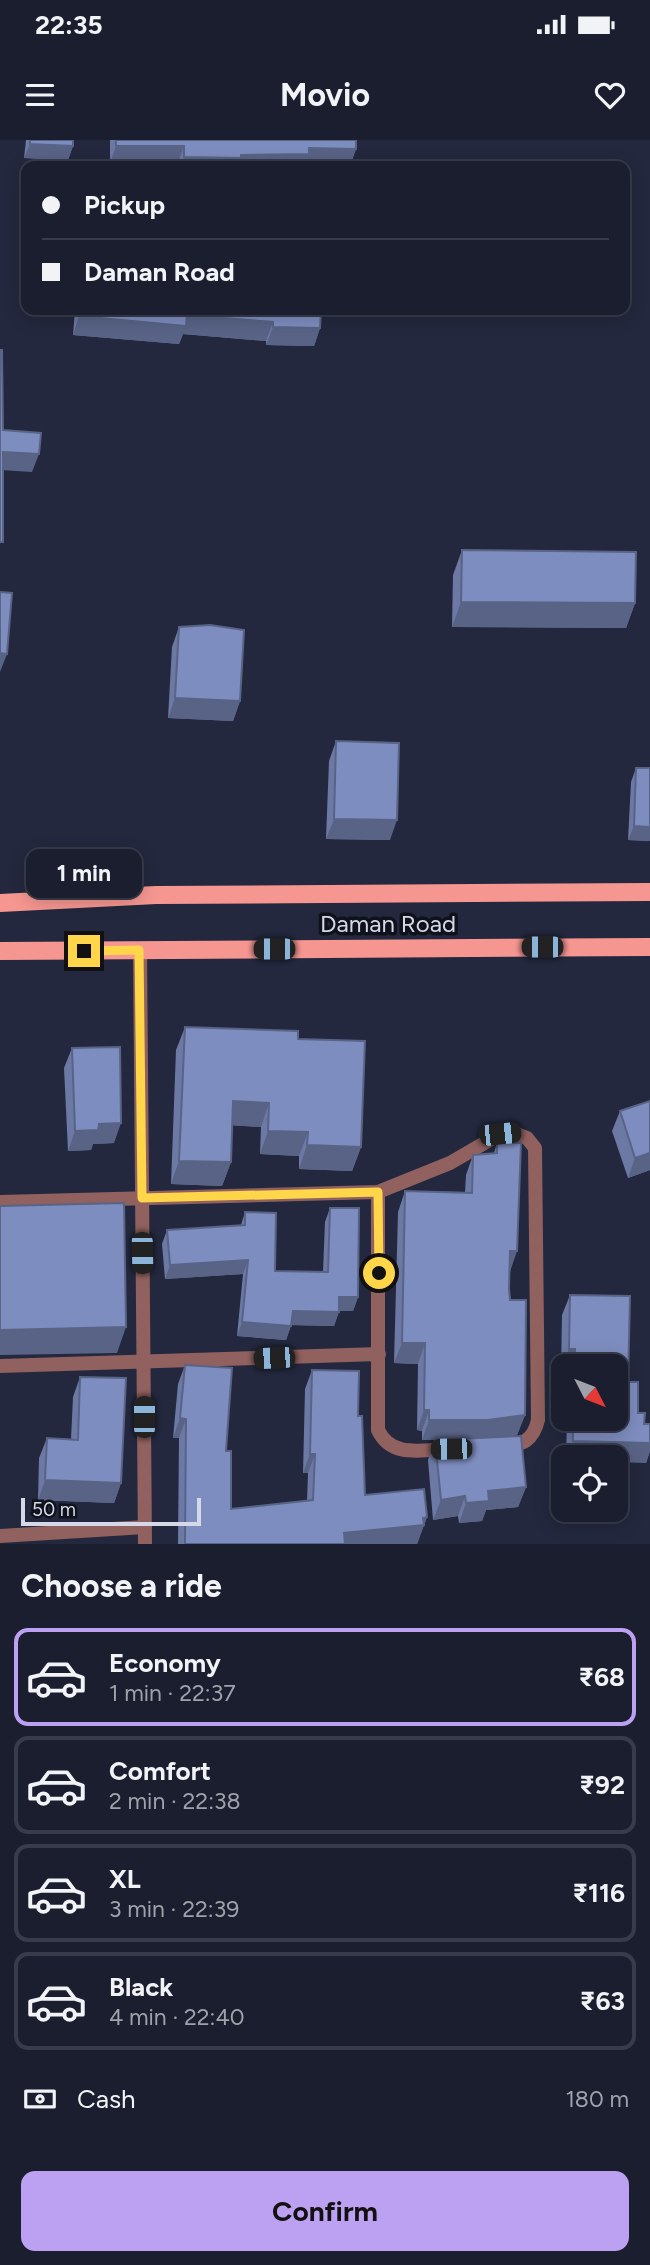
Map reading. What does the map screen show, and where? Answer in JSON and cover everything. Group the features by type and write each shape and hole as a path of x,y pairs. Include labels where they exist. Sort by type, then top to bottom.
{"main road":[{"path":"0,903 156,895 650,892"},
{"name":"Daman Road","path":"0,951 650,947"}],"street":[{"path":"139,950 145,1544"},
{"path":"0,1202 378,1192 450,1163 500,1134 514,1133 527,1138 535,1147 538,1420 535,1434 526,1443 491,1448"},
{"path":"378,1192 379,1430 384,1443 397,1450 464,1448"},
{"path":"0,1366 379,1354"},
{"path":"0,1536 145,1527"}],"building":[{"path":"30,140 73,140 73,146 30,144"},
{"path":"116,140 356,140 356,149 309,148 309,154 241,155 241,158 184,157 184,146 116,146"},
{"path":"79,315 187,315 186,326"},
{"path":"187,315 321,315 320,328 273,327 273,322"},
{"path":"0,350 3,430 41,433 39,454 3,452 3,542 0,542"},
{"path":"462,550 636,552 635,603 461,602"},
{"path":"0,592 12,593 7,654 0,653"},
{"path":"210,625 244,630 240,701 175,698 179,627"},
{"path":"336,741 399,743 397,820 334,819"},
{"path":"636,768 650,768 650,827 634,826"},
{"path":"185,1027 298,1031 298,1039 365,1041 361,1147 307,1145 308,1132 268,1131 269,1103 233,1101 231,1162 179,1161"},
{"path":"120,1047 121,1123 99,1124 98,1130 75,1131 72,1048"},
{"path":"650,1101 650,1153 635,1158 620,1111"},
{"path":"497,1142 521,1143 517,1251 510,1251 509,1288 510,1300 526,1300 525,1415 488,1420 429,1420 429,1410 424,1410 425,1343 402,1343 405,1191 472,1193 473,1155 497,1153"},
{"path":"124,1203 126,1327 0,1330 0,1206"},
{"path":"330,1208 359,1208 358,1297 339,1297 339,1312 293,1311 291,1326 242,1322 248,1260 170,1265 167,1230 245,1225 245,1212 276,1213 275,1271 328,1272"},
{"path":"570,1295 630,1296 628,1382 628,1354 575,1354 575,1349 569,1349"},
{"path":"185,1365 232,1368 226,1451 231,1451 231,1509 313,1500 315,1454 310,1454 312,1370 359,1371 358,1416 362,1416 365,1495 424,1489 427,1517 423,1518 424,1525 344,1533 345,1544 185,1544 186,1419 180,1418"},
{"path":"80,1377 126,1378 121,1483 45,1480 47,1438 78,1440"},
{"path":"628,1382 638,1382 638,1413 645,1413 644,1424 650,1424 650,1443 573,1441 573,1432 628,1432"},
{"path":"521,1436 526,1487 488,1491 489,1501 466,1503 465,1496 441,1500 435,1440"}],"route":[{"path":"84,951 139,950 142,1198 378,1192 379,1273"}]}
